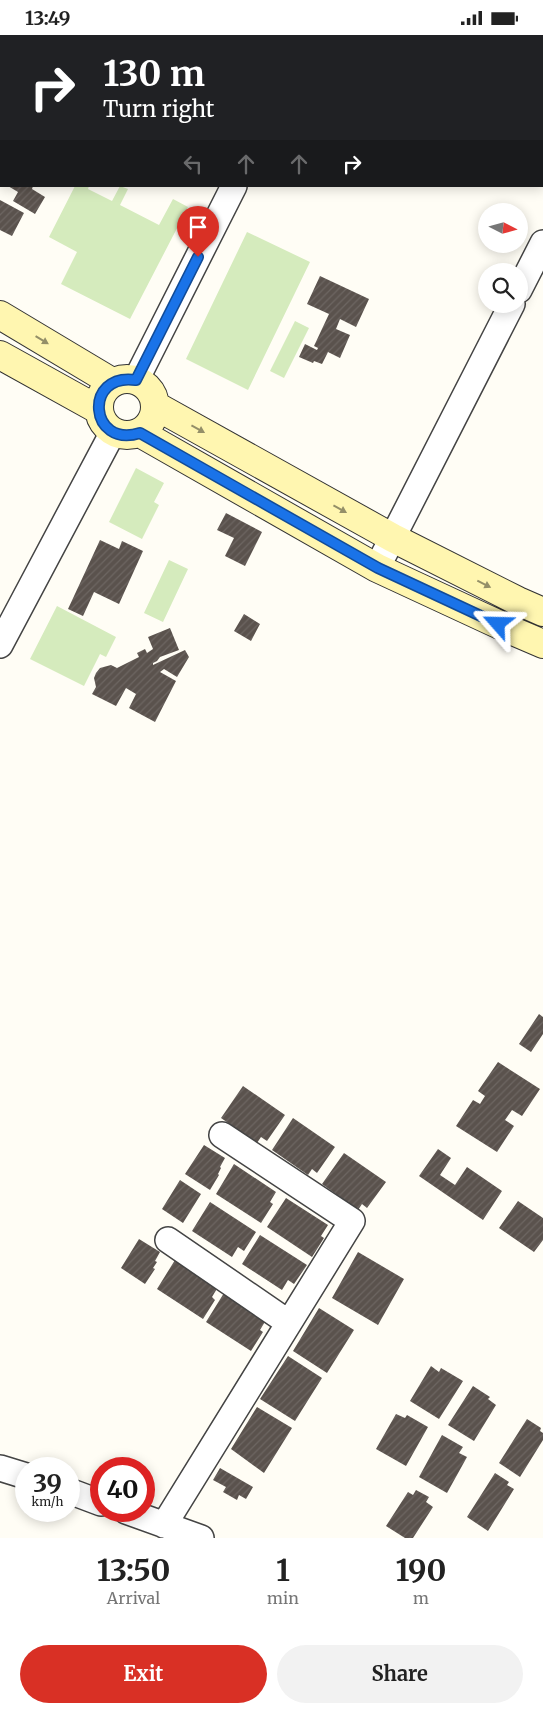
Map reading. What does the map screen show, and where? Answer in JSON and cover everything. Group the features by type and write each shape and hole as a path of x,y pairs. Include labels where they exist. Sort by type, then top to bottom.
{"street":[{"path":"0,645 106,421 99,402 102,394 124,381 233,187"},
{"path":"528,272 543,243"},
{"path":"378,568 507,313"},
{"path":"0,315 124,381 150,390 156,406 152,421 140,433 122,435 106,421 0,355"},
{"path":"156,406 393,538 543,612"},
{"path":"140,433 378,568 515,633 543,644"},
{"path":"290,518 307,490"},
{"path":"164,1525 352,1221 222,1135"},
{"path":"168,1240 289,1323"},
{"path":"0,1468 15,1473"},
{"path":"155,1522 201,1538"}],"green space":[{"path":"74,187 89,187 88,189 112,201 119,187 128,189 120,205 159,225 173,199 188,207 130,319 61,284 77,252 49,237"},
{"path":"247,232 310,262 248,390 186,359"},
{"path":"295,321 309,328 284,378 270,371"},
{"path":"136,468 164,483 154,502 159,505 142,539 109,522"},
{"path":"169,560 188,569 163,622 144,613"},
{"path":"57,606 116,637 106,657 100,654 84,686 30,659"}],"building":[{"path":"10,187 33,187 32,189 45,197 35,214 13,201 18,192"},
{"path":"0,200 24,213 12,236 0,230"},
{"path":"320,276 369,299 356,327 340,319 336,329 350,335 340,358 328,352 322,364 314,361 313,363 299,357 305,344 317,350 318,348 314,346 329,314 307,304"},
{"path":"226,513 262,532 245,566 225,556 234,538 217,530"},
{"path":"100,540 119,549 122,541 143,551 119,604 94,592 83,616 68,609"},
{"path":"244,614 260,624 251,641 234,631"},
{"path":"170,628 179,650 160,657 153,665 185,650 189,657 177,677 164,669 160,672 176,681 155,722 129,708 136,694 126,688 116,706 92,694 96,687 94,678 100,668 111,665 117,668 139,657 137,653 145,649 147,653 153,649 148,637"},
{"path":"539,1014 543,1017 543,1034 531,1052 519,1044"},
{"path":"498,1062 540,1089 522,1116 512,1110 505,1120 514,1126 497,1152 456,1126 473,1100 480,1104 485,1096 478,1091"},
{"path":"243,1086 285,1115 267,1141 261,1137 257,1143 221,1118"},
{"path":"293,1118 335,1147 317,1173 312,1169 308,1175 272,1150"},
{"path":"204,1145 225,1158 220,1167 219,1175 210,1190 185,1174"},
{"path":"438,1149 451,1158 440,1175 455,1185 467,1167 502,1191 483,1220 419,1176"},
{"path":"344,1153 386,1182 367,1208 362,1204 358,1210 322,1184"},
{"path":"234,1164 276,1192 270,1202 273,1204 261,1223 216,1194"},
{"path":"180,1180 201,1194 183,1223 162,1209"},
{"path":"286,1198 328,1225 321,1236 324,1238 312,1257 267,1227"},
{"path":"518,1201 543,1218 543,1240 534,1252 499,1228"},
{"path":"210,1202 256,1232 244,1251 238,1247 232,1257 192,1231"},
{"path":"260,1235 307,1265 294,1284 288,1280 282,1290 242,1264"},
{"path":"139,1239 160,1252 155,1261 157,1262 153,1268 155,1269 145,1284 121,1268"},
{"path":"358,1252 404,1279 378,1325 332,1298"},
{"path":"175,1260 218,1287 212,1297 215,1300 203,1319 157,1289"},
{"path":"224,1293 266,1320 260,1330 263,1332 251,1351 206,1322"},
{"path":"319,1308 354,1330 327,1373 293,1351"},
{"path":"288,1356 322,1378 295,1421 260,1399"},
{"path":"431,1366 439,1372 441,1368 463,1381 439,1419 410,1401"},
{"path":"473,1386 490,1397 488,1399 496,1405 474,1441 448,1425"},
{"path":"257,1407 292,1428 264,1473 231,1449"},
{"path":"396,1414 405,1418 407,1415 428,1427 406,1466 376,1449"},
{"path":"527,1419 541,1428 543,1440 520,1477 499,1463"},
{"path":"442,1435 463,1447 459,1453 467,1457 447,1493 419,1477"},
{"path":"220,1468 253,1487 246,1499 239,1495 237,1500 223,1492 226,1487 213,1480"},
{"path":"495,1473 509,1482 507,1485 514,1489 488,1531 467,1517"},
{"path":"416,1490 429,1497 426,1502 433,1507 413,1538 405,1538 386,1526 408,1492 413,1495"}],"route":[{"path":"198,257 136,380 120,379 112,382 102,394 99,402 99,411 106,427 122,435 140,433 378,568 498,624"}]}
